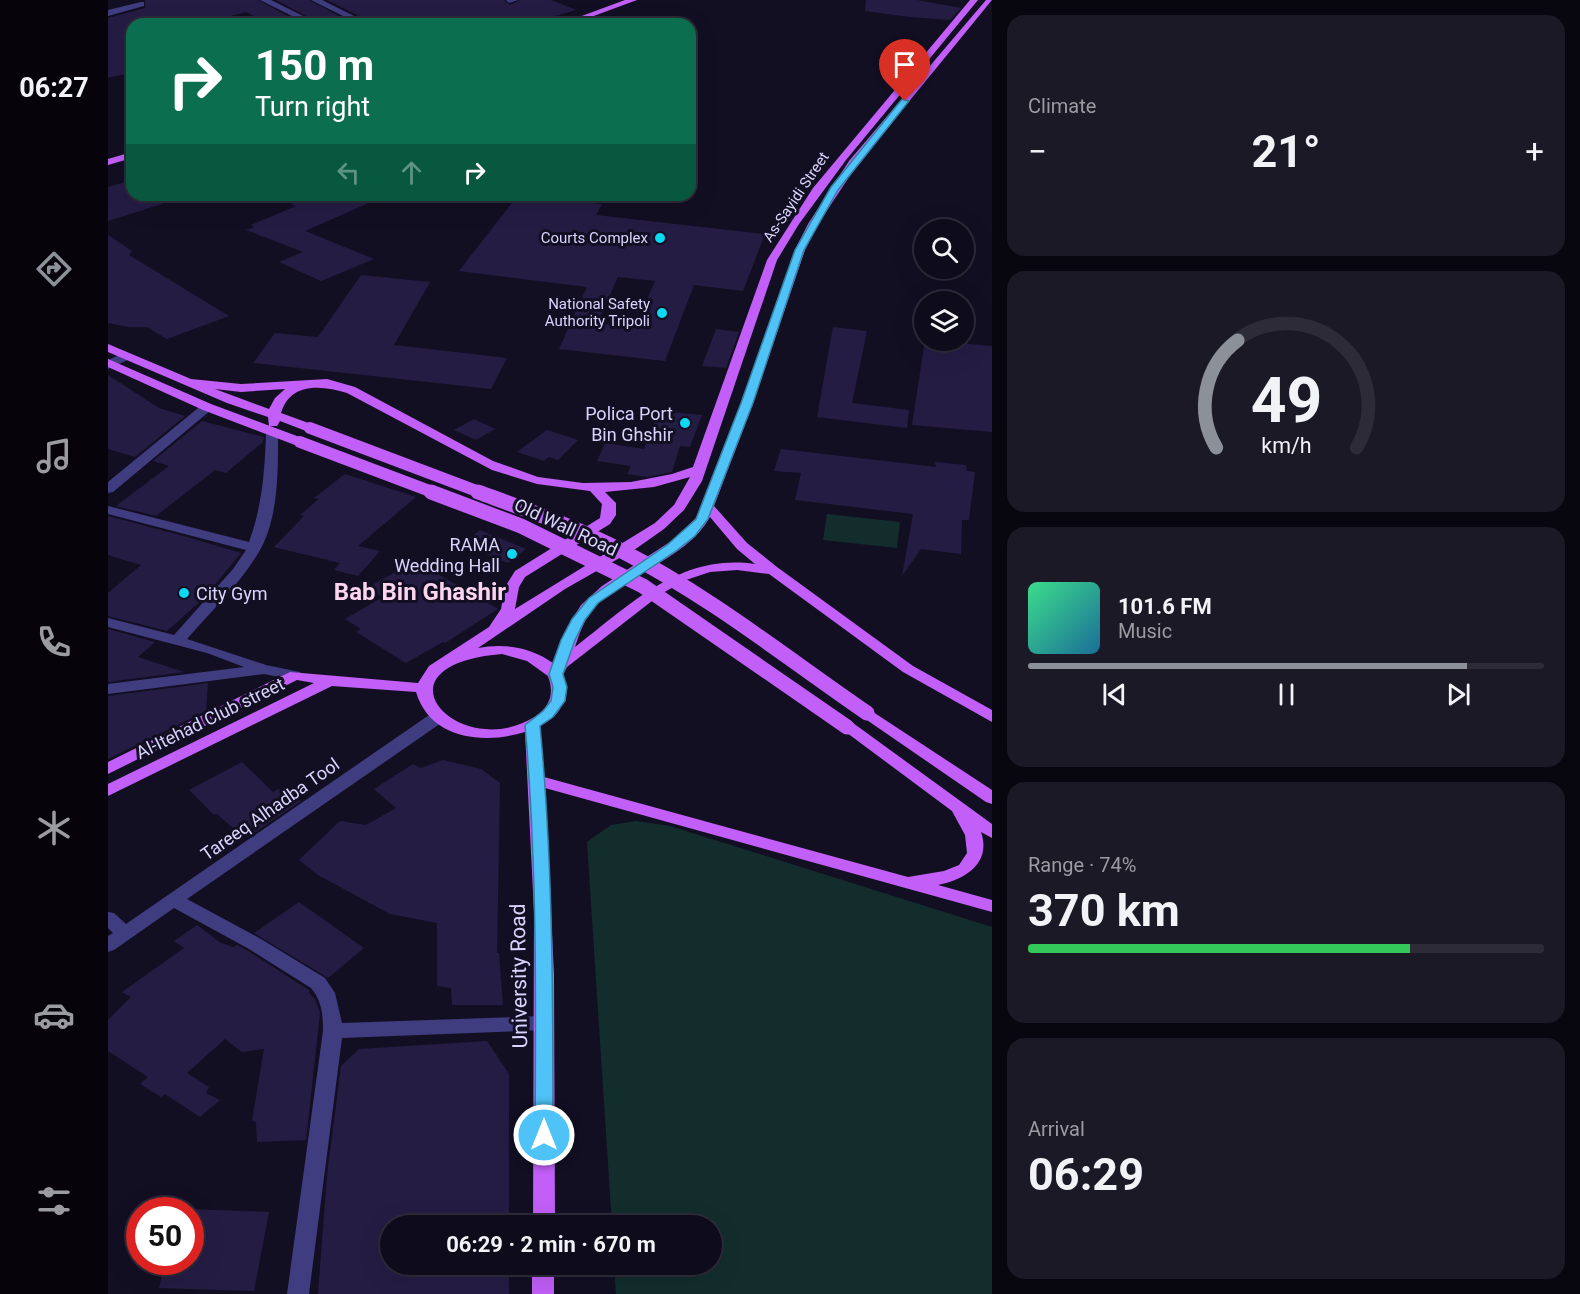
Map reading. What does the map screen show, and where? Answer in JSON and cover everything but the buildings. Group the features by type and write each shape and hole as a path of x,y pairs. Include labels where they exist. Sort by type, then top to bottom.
{"main road":[{"path":"581,18 633,0"},
{"name":"As-Sayidi Street","path":"558,669 578,619 593,601 691,533 708,507 800,250 834,189 958,29 974,0"},
{"name":"As-Sayidi Street","path":"442,664 673,515 697,475 772,260 792,226 845,152 958,29 990,0"},
{"path":"108,162 126,157"},
{"path":"751,325 774,327"},
{"name":"Old Wall Road","path":"108,348 274,416 566,525 624,552 667,576 743,626 992,798"},
{"name":"Old Wall Road","path":"109,364 207,407 521,526 643,585 847,727 992,832"},
{"path":"188,382 241,388 327,383 351,390 512,474 531,479 593,487 652,484 697,475"},
{"path":"272,432 279,399 298,386"},
{"path":"492,633 508,609 512,587 520,574 605,521 609,515 609,503 593,487"},
{"path":"708,507 742,546 772,570 908,669 992,717"},
{"path":"558,669 640,601 683,575 704,567 725,564 772,570"},
{"path":"502,649 523,653 558,669 560,687 558,701 548,714 532,725 514,731 483,732 453,726 438,717 427,704 425,688 428,679 442,664 469,652 502,649"},
{"path":"295,675 330,681 425,688"},
{"name":"Al-Itehad Club street","path":"108,769 295,675"},
{"name":"Al-Itehad Club street","path":"108,791 330,681"},
{"name":"University Road","path":"532,725 537,780 545,1023 544,1215"},
{"path":"537,780 992,906"},
{"path":"901,882 950,877 962,871 970,863 976,852 976,841 957,807"},
{"path":"543,1275 543,1294"}],"street":[{"path":"108,13 141,4 131,0"},
{"path":"264,0 302,18"},
{"path":"315,0 354,18"},
{"path":"109,364 126,356"},
{"path":"108,489 207,407"},
{"path":"176,642 238,572 254,548 263,523 271,474 272,432"},
{"path":"108,510 254,548"},
{"path":"108,622 212,650 263,669 295,675"},
{"path":"108,689 263,669"},
{"name":"Tareeq Alhadba Tool","path":"108,945 438,717"},
{"path":"174,900 264,949 318,983 326,993 332,1012 333,1031 298,1294"},
{"path":"108,918 124,933"},
{"path":"333,1031 545,1023"}],"green space":[{"path":"827,514 900,522 897,548 823,540"},
{"path":"636,821 670,826 992,927 992,1294 616,1294 615,1275 722,1275 722,1215 611,1215 587,842 611,825"}],"place":[{"name":"Courts Complex","path":"660,238"},
{"name":"National Safety Authority Tripoli","path":"662,313"},
{"name":"Polica Port Bin Ghshir","path":"685,423"},
{"name":"RAMA Wedding Hall","path":"512,554"},
{"name":"City Gym","path":"184,593"}],"district":[{"name":"Bab Bin Ghashir","path":"420,592"}],"route":[{"path":"544,1135 545,1023 537,780 532,725 548,714 558,701 560,687 556,674 578,619 593,601 672,548 691,533 702,519 747,403 800,250 834,189 905,101"}]}
